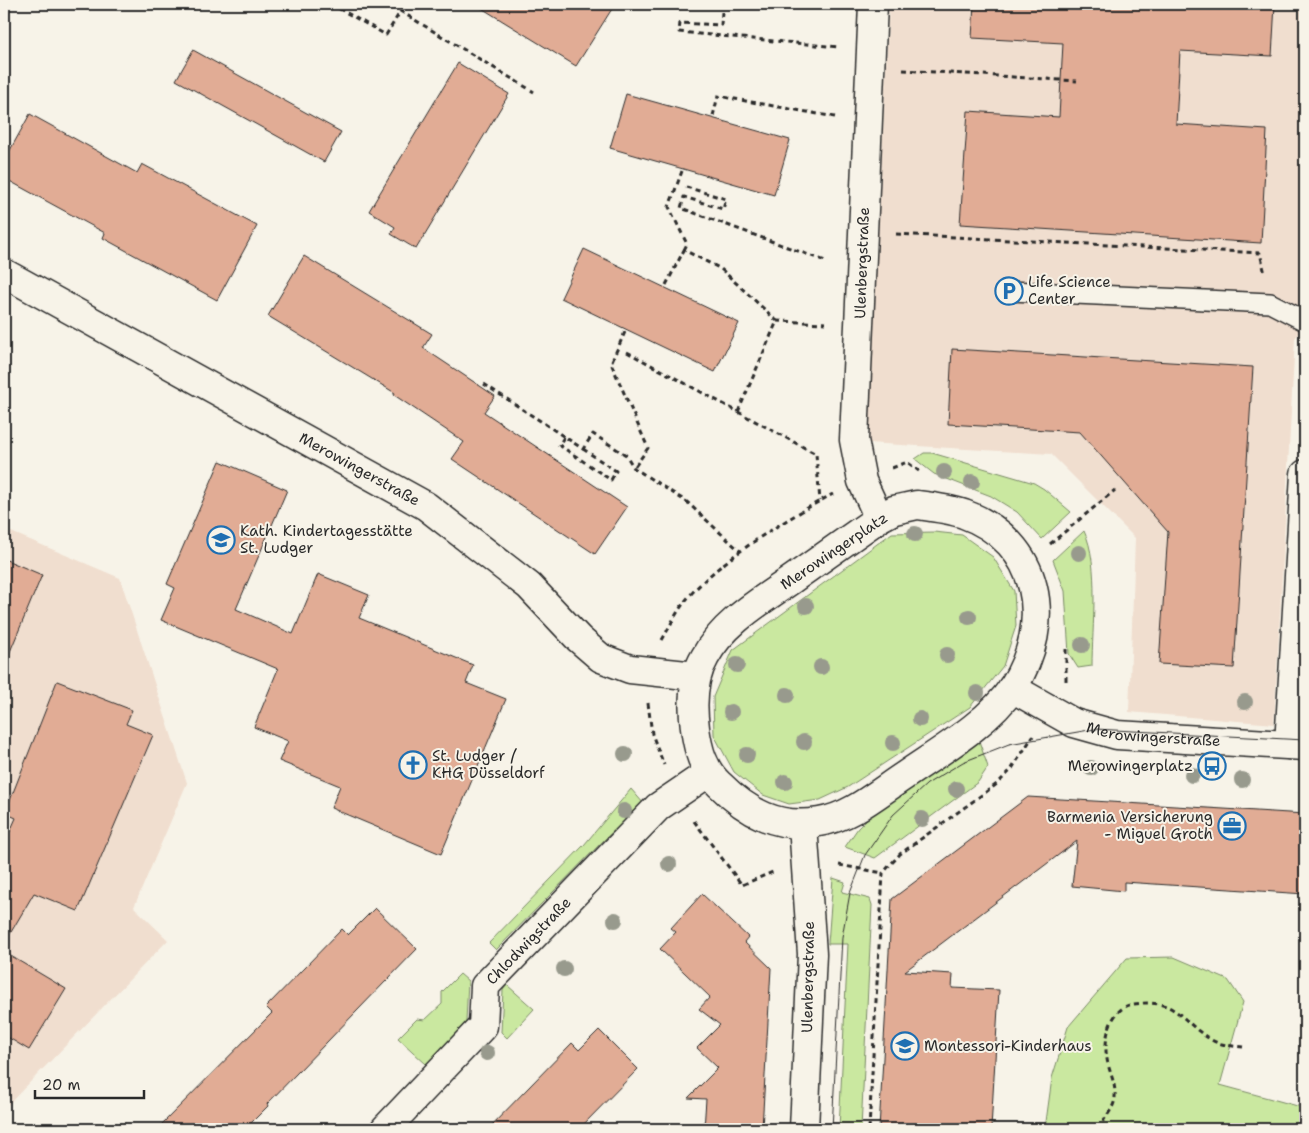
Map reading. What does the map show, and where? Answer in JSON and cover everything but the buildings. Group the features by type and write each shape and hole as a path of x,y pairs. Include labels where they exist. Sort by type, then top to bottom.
{"street":[{"name":"Ulenbergstraße","path":"873,4 854,440 862,481 879,518"},
{"name":"Merowingerstraße","path":"4,273 426,506 529,586 601,658 630,669 696,676"},
{"path":"1297,746 1305,474"},
{"name":"Merowingerplatz","path":"917,505 964,514 1000,534 1027,564 1034,588 1036,620 1030,656 1012,688 997,706 959,738 858,807 832,820 803,825 772,821 728,793 708,773 697,747 693,716 696,676 705,656 722,633 767,597 879,518 894,510 917,505"},
{"name":"Merowingerstraße","path":"1012,688 1074,723 1117,734 1297,746"},
{"name":"Chlodwigstraße","path":"385,1129 484,1026 484,986 658,806 708,773"},
{"name":"Ulenbergstraße","path":"803,825 812,954 804,1129"}],"lane":[{"path":"1009,291 1270,303 1305,321"}],"path":[{"path":"331,4 386,35 405,4"},
{"path":"400,11 534,92"},
{"path":"722,12 721,26 680,23 679,32 870,59 1077,81"},
{"path":"713,116 718,96 868,123"},
{"path":"666,286 687,244 669,207 682,171"},
{"path":"686,187 726,199 723,209 684,197 681,208 862,275"},
{"path":"863,232 1260,253 1270,303"},
{"path":"684,250 721,269 777,321 860,324"},
{"path":"738,412 777,321"},
{"path":"625,332 611,363 648,448 634,468"},
{"path":"627,352 816,454 820,501"},
{"path":"484,384 616,471 611,480 559,446 564,437"},
{"path":"583,449 593,434 626,455 634,468 687,502 741,552"},
{"path":"900,464 907,462"},
{"path":"1027,564 1115,490"},
{"path":"659,646 684,603 715,571 771,530 832,494"},
{"path":"649,695 648,709 652,734 668,774"},
{"path":"869,1129 883,874 900,854 997,784 1022,752"},
{"path":"690,816 742,885 771,872"},
{"path":"838,865 883,874"},
{"path":"1096,1129 1115,1102 1116,1095 1107,1059 1109,1027 1117,1012 1131,1004 1163,1004 1182,1015 1210,1040 1225,1045 1243,1047"}],"shaded area":[{"path":"889,4 1305,4 1305,326 1295,338 1274,724 1129,712 1135,538 1051,454 868,443"},
{"path":"4,529 120,578 187,783 134,907 168,940 4,1109"}],"green space":[{"path":"924,453 932,453 1034,483 1071,512 1042,539 1017,512 991,496 934,474 915,459"},
{"path":"1084,531 1089,545 1094,578 1092,666 1078,668 1069,654 1065,591 1053,560"},
{"path":"934,532 962,535 993,557 1014,591 1016,626 1003,666 970,707 848,787 820,800 789,804 763,795 734,772 714,735 713,697 733,650 892,533"},
{"path":"979,741 988,767 978,782 875,858 845,847 858,828 888,798 956,749"},
{"path":"631,789 644,804 607,837 496,950 489,943 584,845"},
{"path":"833,878 845,882 842,892 870,899 872,905 861,1129 839,1129 848,944 828,944"},
{"path":"1174,957 1228,980 1243,1002 1220,1085 1305,1108 1305,1129 1045,1129 1052,1078 1068,1027 1127,958"},
{"path":"460,974 468,981 466,1022 427,1065 398,1038 417,1019 425,1020 442,1004 442,992"},
{"path":"507,985 534,1009 507,1038 501,1032 503,990"}],"tram line":[{"path":"832,1129 842,937 850,893 865,855 893,815 927,784 963,762 1009,744 1095,729 1305,740"}],"place":[{"name":"Life Science Center","path":"1009,291"},
{"name":"Kath. Kindertagesstätte St. Ludger","path":"221,540"},
{"name":"St. Ludger / KHG Düsseldorf","path":"413,765"},
{"name":"Merowingerplatz","path":"1212,766"},
{"name":"Barmenia Versicherung - Miguel Groth","path":"1232,826"},
{"name":"Montessori-Kinderhaus","path":"905,1046"}]}
